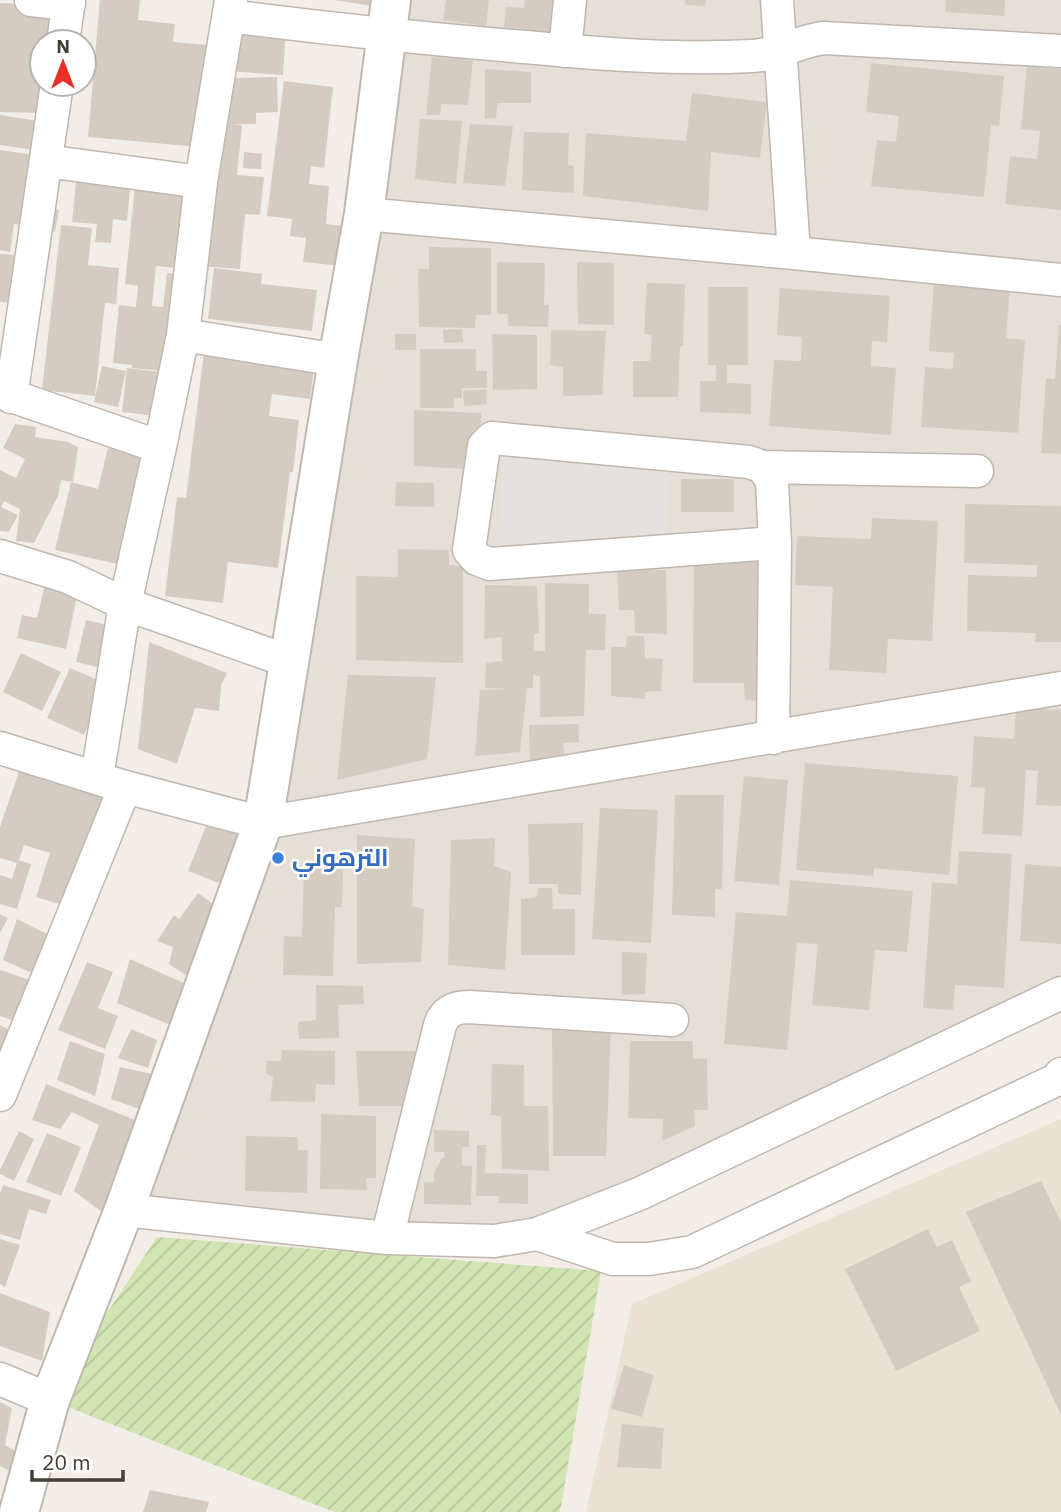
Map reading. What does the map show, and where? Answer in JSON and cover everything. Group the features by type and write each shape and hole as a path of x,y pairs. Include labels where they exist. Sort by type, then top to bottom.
{"street":[{"path":"31,0 69,2 65,28"},
{"path":"565,51 570,0"},
{"path":"777,0 794,253"},
{"path":"0,1095 111,782 125,604 183,335 201,182 230,8 388,18 565,51 679,57 755,56 779,51 808,40 824,38 1061,51"},
{"path":"19,1512 50,1400 124,1210 263,823 364,215 388,18"},
{"path":"55,98 5,395 160,447"},
{"path":"46,161 201,182"},
{"path":"364,215 1061,280"},
{"path":"183,335 338,360"},
{"path":"775,543 490,564 477,559 469,550 484,446 492,438 749,462 763,467 977,471"},
{"path":"763,467 772,481 775,543 773,738"},
{"path":"0,556 68,577 125,604 288,661"},
{"path":"3,759 111,782 263,823 1061,688"},
{"path":"124,1210 387,1238 494,1241 537,1234 639,1194 1061,993"},
{"path":"387,1238 443,1017 459,1007 469,1007 672,1020"},
{"path":"537,1234 613,1259 649,1259 692,1252 1056,1080 1061,1074"},
{"path":"0,1379 50,1400"}],"shaded area":[{"path":"389,0 1061,0 1061,987 538,1231 130,1207 273,811"},
{"path":"506,427 667,442 666,557 494,568"},
{"path":"1061,1119 1061,1512 586,1512 632,1304"}],"green space":[{"path":"157,1237 601,1271 560,1512 334,1512 50,1400"}],"building":[{"path":"100,0 140,0 138,20 175,24 173,42 208,45 199,147 88,137 91,98 98,98"},
{"path":"334,0 380,0 379,7"},
{"path":"446,0 489,0 486,26 443,20"},
{"path":"525,0 559,0 557,29 551,28 551,35 521,35 520,29 504,27 506,7 524,8"},
{"path":"685,0 706,0 705,6 686,5"},
{"path":"946,0 1005,0 1004,16 945,12"},
{"path":"0,3 52,5 51,28 28,28 28,98 40,98 39,113 0,112"},
{"path":"230,22 286,25 283,75 227,71"},
{"path":"432,57 473,60 468,105 441,104 440,115 426,115"},
{"path":"871,63 1004,76 999,126 991,125 984,197 871,186 877,140 896,142 899,116 866,112"},
{"path":"1027,66 1061,69 1061,210 1005,204 1010,156 1037,159 1040,131 1021,129"},
{"path":"485,69 531,72 531,103 498,103 496,118 485,119"},
{"path":"277,77 278,112 256,113 256,124 232,124 242,125 237,175 264,177 260,215 245,214 240,269 200,266 223,78"},
{"path":"284,81 333,87 324,168 311,166 309,184 329,186 326,224 355,227 351,267 303,262 306,238 290,236 292,219 267,216"},
{"path":"692,93 767,102 760,158 711,152 708,211 583,196 586,133 686,141"},
{"path":"0,115 51,123 47,152 0,145"},
{"path":"420,119 462,121 456,184 415,179"},
{"path":"470,124 513,126 505,186 463,183"},
{"path":"524,132 569,133 568,165 574,166 574,193 522,190"},
{"path":"0,150 41,156 30,226 14,224 10,252 0,250"},
{"path":"244,152 262,154 261,169 243,168"},
{"path":"77,174 131,180 127,221 113,219 111,243 95,242 97,224 72,222"},
{"path":"135,186 184,190 177,268 156,266 152,306 163,307 167,273 182,274 172,372 113,363 119,305 136,307 138,286 125,284"},
{"path":"47,208 59,210 55,232 43,230"},
{"path":"61,225 92,228 88,265 119,268 116,304 105,303 95,396 42,390"},
{"path":"429,247 491,248 491,315 476,315 475,328 419,327 418,269 429,269"},
{"path":"0,254 14,255 13,285 18,303 0,302"},
{"path":"497,262 545,263 544,305 549,305 548,327 508,326 508,314 497,314"},
{"path":"577,262 614,263 614,325 578,324"},
{"path":"214,268 262,274 261,284 317,290 312,331 208,319"},
{"path":"934,281 1010,286 1006,338 1025,340 1018,433 921,427 925,367 953,369 954,353 929,351"},
{"path":"647,283 685,284 678,397 633,397 633,361 650,361 652,335 644,334"},
{"path":"708,287 748,287 748,365 727,365 727,383 751,384 751,414 700,412 700,381 716,381 716,365 708,365"},
{"path":"780,288 890,296 887,342 872,341 871,366 896,368 891,435 769,426 774,360 801,361 802,337 777,335"},
{"path":"1059,325 1061,454 1041,453 1046,378 1055,379"},
{"path":"462,329 463,342 444,343 443,330"},
{"path":"551,330 606,331 602,395 563,396 563,367 550,365"},
{"path":"395,334 416,334 416,350 395,350"},
{"path":"492,334 537,335 537,389 493,390"},
{"path":"420,349 476,349 476,371 487,371 487,388 462,388 462,398 454,398 454,408 420,408"},
{"path":"204,352 314,366 310,399 272,394 269,416 299,420 278,568 228,562 223,603 165,596 177,497 186,498"},
{"path":"102,366 126,371 118,407 94,402"},
{"path":"127,368 161,372 156,416 122,412"},
{"path":"486,389 487,404 464,406 463,391"},
{"path":"414,410 481,413 481,453 465,453 465,469 414,466"},
{"path":"15,424 36,427 35,437 68,442 78,447 73,482 61,480 58,496 34,543 16,541 20,509 4,501 1,507 18,515 9,532 0,531 0,470 16,478 25,459 3,448"},
{"path":"110,439 153,448 126,566 55,550 71,482 98,489"},
{"path":"681,479 734,479 734,512 681,512"},
{"path":"396,482 434,483 434,507 395,506"},
{"path":"965,504 1061,506 1061,642 1035,642 1036,633 967,631 968,575 1037,577 1037,565 964,563"},
{"path":"872,518 938,521 932,641 888,639 886,673 829,670 833,587 795,585 797,536 871,539"},
{"path":"398,549 449,550 449,565 463,566 463,663 356,660 356,576 398,577"},
{"path":"694,555 758,557 758,674 769,702 745,700 744,683 693,683"},
{"path":"617,569 666,570 667,634 635,633 634,610 619,610"},
{"path":"545,583 589,584 589,614 606,614 605,650 586,650 584,716 540,717 540,676 533,675 533,688 527,688 520,752 475,756 480,690 510,689 485,688 486,663 502,661 502,637 484,639 485,585 537,586 539,633 534,634 534,651 545,651"},
{"path":"45,584 78,591 66,649 17,638 22,615 37,618"},
{"path":"86,620 111,626 101,668 76,662"},
{"path":"627,636 644,636 645,658 663,659 661,691 645,692 645,699 611,696 611,647 626,647"},
{"path":"149,642 227,673 221,685 219,711 195,708 177,764 138,749"},
{"path":"21,653 61,672 42,711 3,692"},
{"path":"70,668 107,684 84,735 47,718"},
{"path":"348,675 436,677 427,759 337,780"},
{"path":"1016,707 1061,710 1061,806 1036,805 1038,771 1026,770 1022,836 982,834 985,788 971,787 974,736 1014,739"},
{"path":"578,724 579,742 563,743 565,760 530,763 529,725"},
{"path":"25,754 106,796 63,905 36,897 50,853 24,845 19,860 31,864 17,909 0,904 0,875 12,879 17,863 0,858 0,827"},
{"path":"805,763 958,776 949,875 874,868 873,876 796,870"},
{"path":"744,776 788,780 779,885 734,881"},
{"path":"675,795 724,795 722,889 715,889 715,917 672,915"},
{"path":"600,808 658,810 651,943 592,939"},
{"path":"209,819 244,833 224,885 188,871"},
{"path":"583,823 581,895 558,894 558,884 529,884 528,824"},
{"path":"357,835 415,839 412,906 424,909 421,962 357,964"},
{"path":"495,838 494,866 511,872 505,970 448,965 451,840"},
{"path":"959,851 1012,854 1004,988 955,985 953,1010 923,1008 932,882 957,884"},
{"path":"1025,864 1061,867 1061,944 1020,941"},
{"path":"304,868 343,869 342,907 335,907 333,976 283,975 284,936 302,937"},
{"path":"790,880 913,891 907,952 875,950 869,1010 812,1005 818,944 797,943 787,1050 724,1044 736,912 787,916"},
{"path":"538,888 552,888 553,909 575,909 575,955 521,955 521,899 537,897"},
{"path":"198,893 220,909 191,979 169,964 173,947 157,941 174,915 179,919"},
{"path":"0,914 8,918 0,933"},
{"path":"17,919 53,937 38,976 3,960"},
{"path":"622,952 647,953 645,994 622,995"},
{"path":"130,959 197,989 180,1029 117,1003"},
{"path":"87,962 113,972 98,1008 118,1016 105,1049 58,1030"},
{"path":"0,970 39,983 20,1023 0,1016"},
{"path":"316,985 363,986 364,1004 338,1005 339,1038 299,1039 298,1022 316,1020"},
{"path":"0,1025 15,1033 0,1071"},
{"path":"552,1026 611,1027 606,1156 553,1156"},
{"path":"131,1029 157,1040 148,1068 118,1058"},
{"path":"70,1041 105,1054 95,1096 57,1080"},
{"path":"630,1041 693,1041 693,1058 707,1059 708,1110 694,1110 695,1126 662,1141 663,1119 628,1118"},
{"path":"282,1050 335,1051 335,1085 316,1084 315,1102 270,1101 273,1077 266,1073 266,1061 281,1061"},
{"path":"356,1051 415,1051 415,1106 359,1106"},
{"path":"492,1064 524,1065 524,1106 548,1106 549,1171 502,1169 501,1116 491,1115"},
{"path":"120,1067 157,1075 142,1110 111,1099"},
{"path":"46,1084 135,1120 124,1157 102,1212 74,1191 99,1125 72,1112 60,1129 32,1120"},
{"path":"321,1114 376,1116 376,1178 366,1178 367,1190 320,1189"},
{"path":"434,1130 469,1131 469,1147 462,1147 462,1165 472,1166 471,1205 424,1204 424,1182 434,1183 434,1173 441,1159 445,1157 444,1152 434,1152"},
{"path":"19,1131 34,1139 14,1181 0,1174 0,1170"},
{"path":"47,1133 81,1147 61,1196 26,1182"},
{"path":"246,1136 298,1137 298,1150 308,1150 307,1193 245,1191"},
{"path":"477,1145 486,1145 485,1173 528,1174 528,1204 499,1203 499,1196 476,1196"},
{"path":"1041,1181 1061,1222 1061,1415 966,1212"},
{"path":"3,1185 51,1200 46,1214 29,1209 20,1240 0,1234 0,1194"},
{"path":"928,1229 937,1247 952,1240 971,1281 959,1287 980,1331 896,1371 845,1269"},
{"path":"0,1239 20,1245 5,1287 0,1284"},
{"path":"0,1293 50,1312 42,1361 0,1346"},
{"path":"624,1365 654,1375 642,1417 611,1409"},
{"path":"0,1402 12,1408 5,1445 17,1452 9,1471 0,1466"},
{"path":"622,1424 664,1428 661,1469 617,1467"},
{"path":"150,1490 209,1502 206,1512 143,1512"}],"place":[{"name":"الترهوني","path":"278,858"}]}
